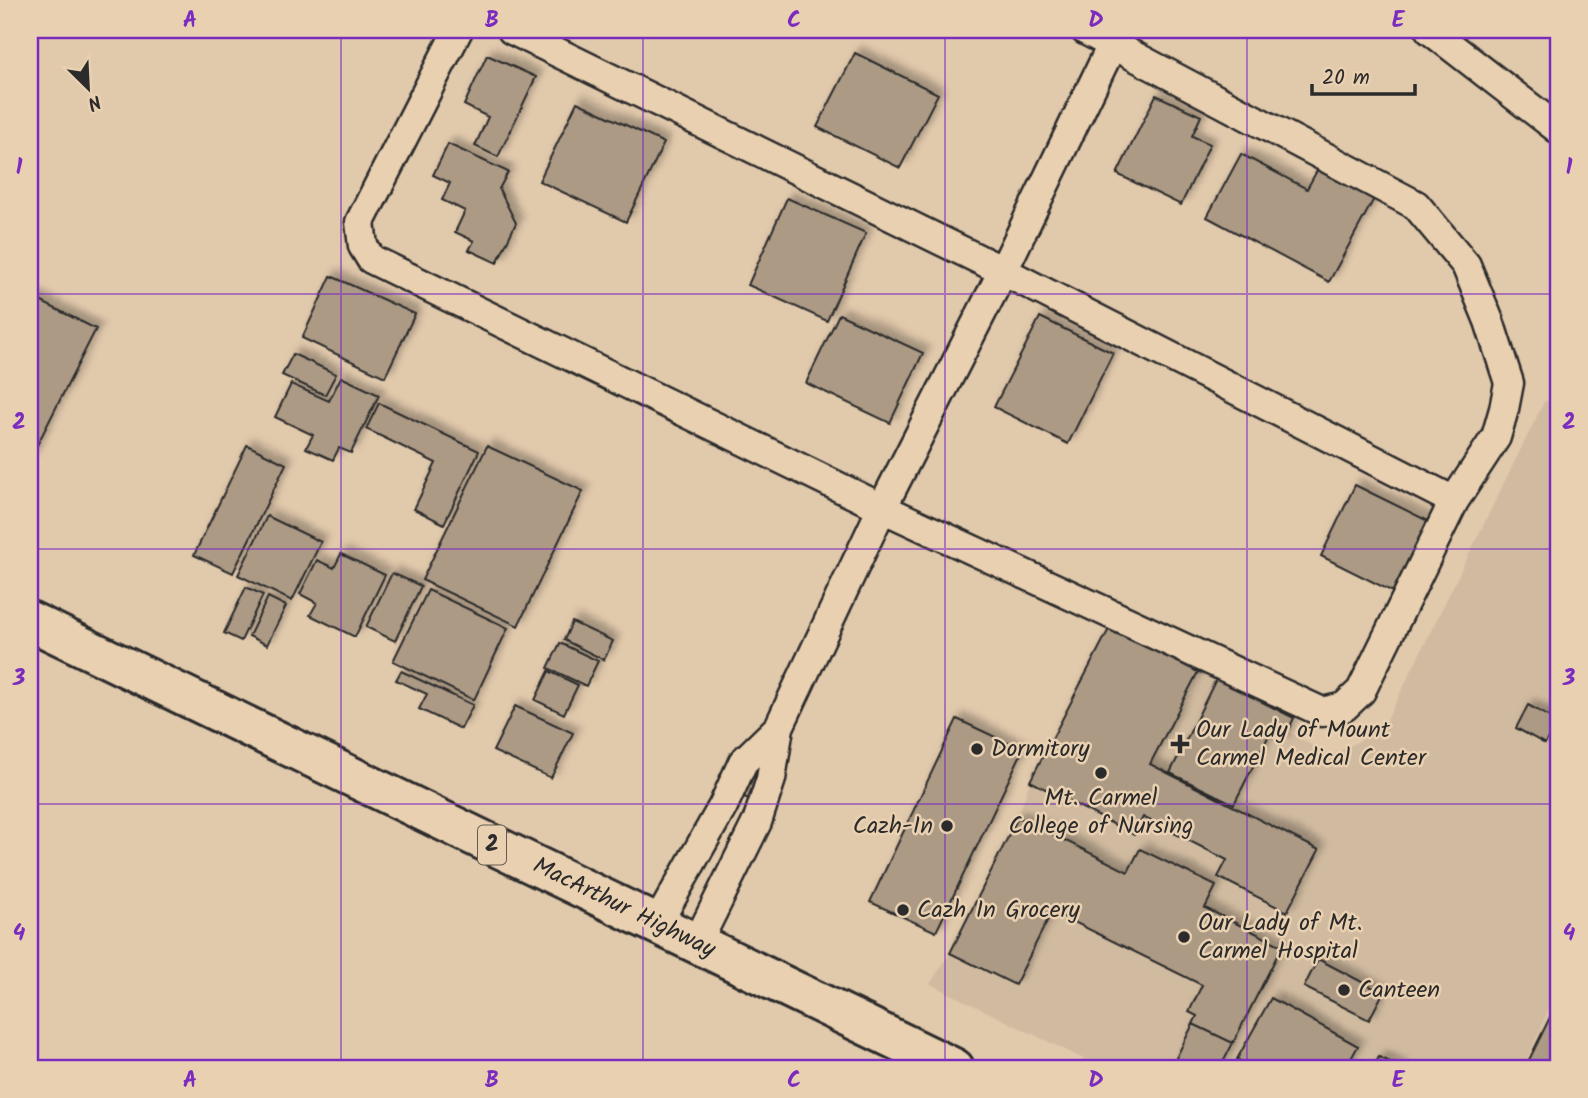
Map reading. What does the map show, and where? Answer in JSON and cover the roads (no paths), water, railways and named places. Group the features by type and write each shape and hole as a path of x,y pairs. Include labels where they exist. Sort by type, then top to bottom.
{"highway":[{"name":"MacArthur Highway","path":"30,621 954,1068"}],"street":[{"path":"458,30 360,222 363,246 371,259 881,508 1322,712 1344,707 1361,691 1454,501 1496,437 1509,383 1489,321 1466,265 1416,205 1085,30"},
{"path":"512,30 1003,271 1454,501"},
{"path":"1430,30 1558,129"},
{"path":"697,943 757,822 771,779 779,727 881,508 1003,271 1113,43"},
{"path":"657,924 723,806 743,762 779,727"},
{"path":"723,806 757,822"}],"place":[{"name":"Our Lady of Mount Carmel Medical Center","path":"1180,744"},
{"name":"Dormitory","path":"977,749"},
{"name":"Mt. Carmel College of Nursing","path":"1101,773"},
{"name":"Cazh-In","path":"947,826"},
{"name":"Cazh In Grocery","path":"903,910"},
{"name":"Our Lady of Mt. Carmel Hospital","path":"1184,937"},
{"name":"Canteen","path":"1344,990"}]}
